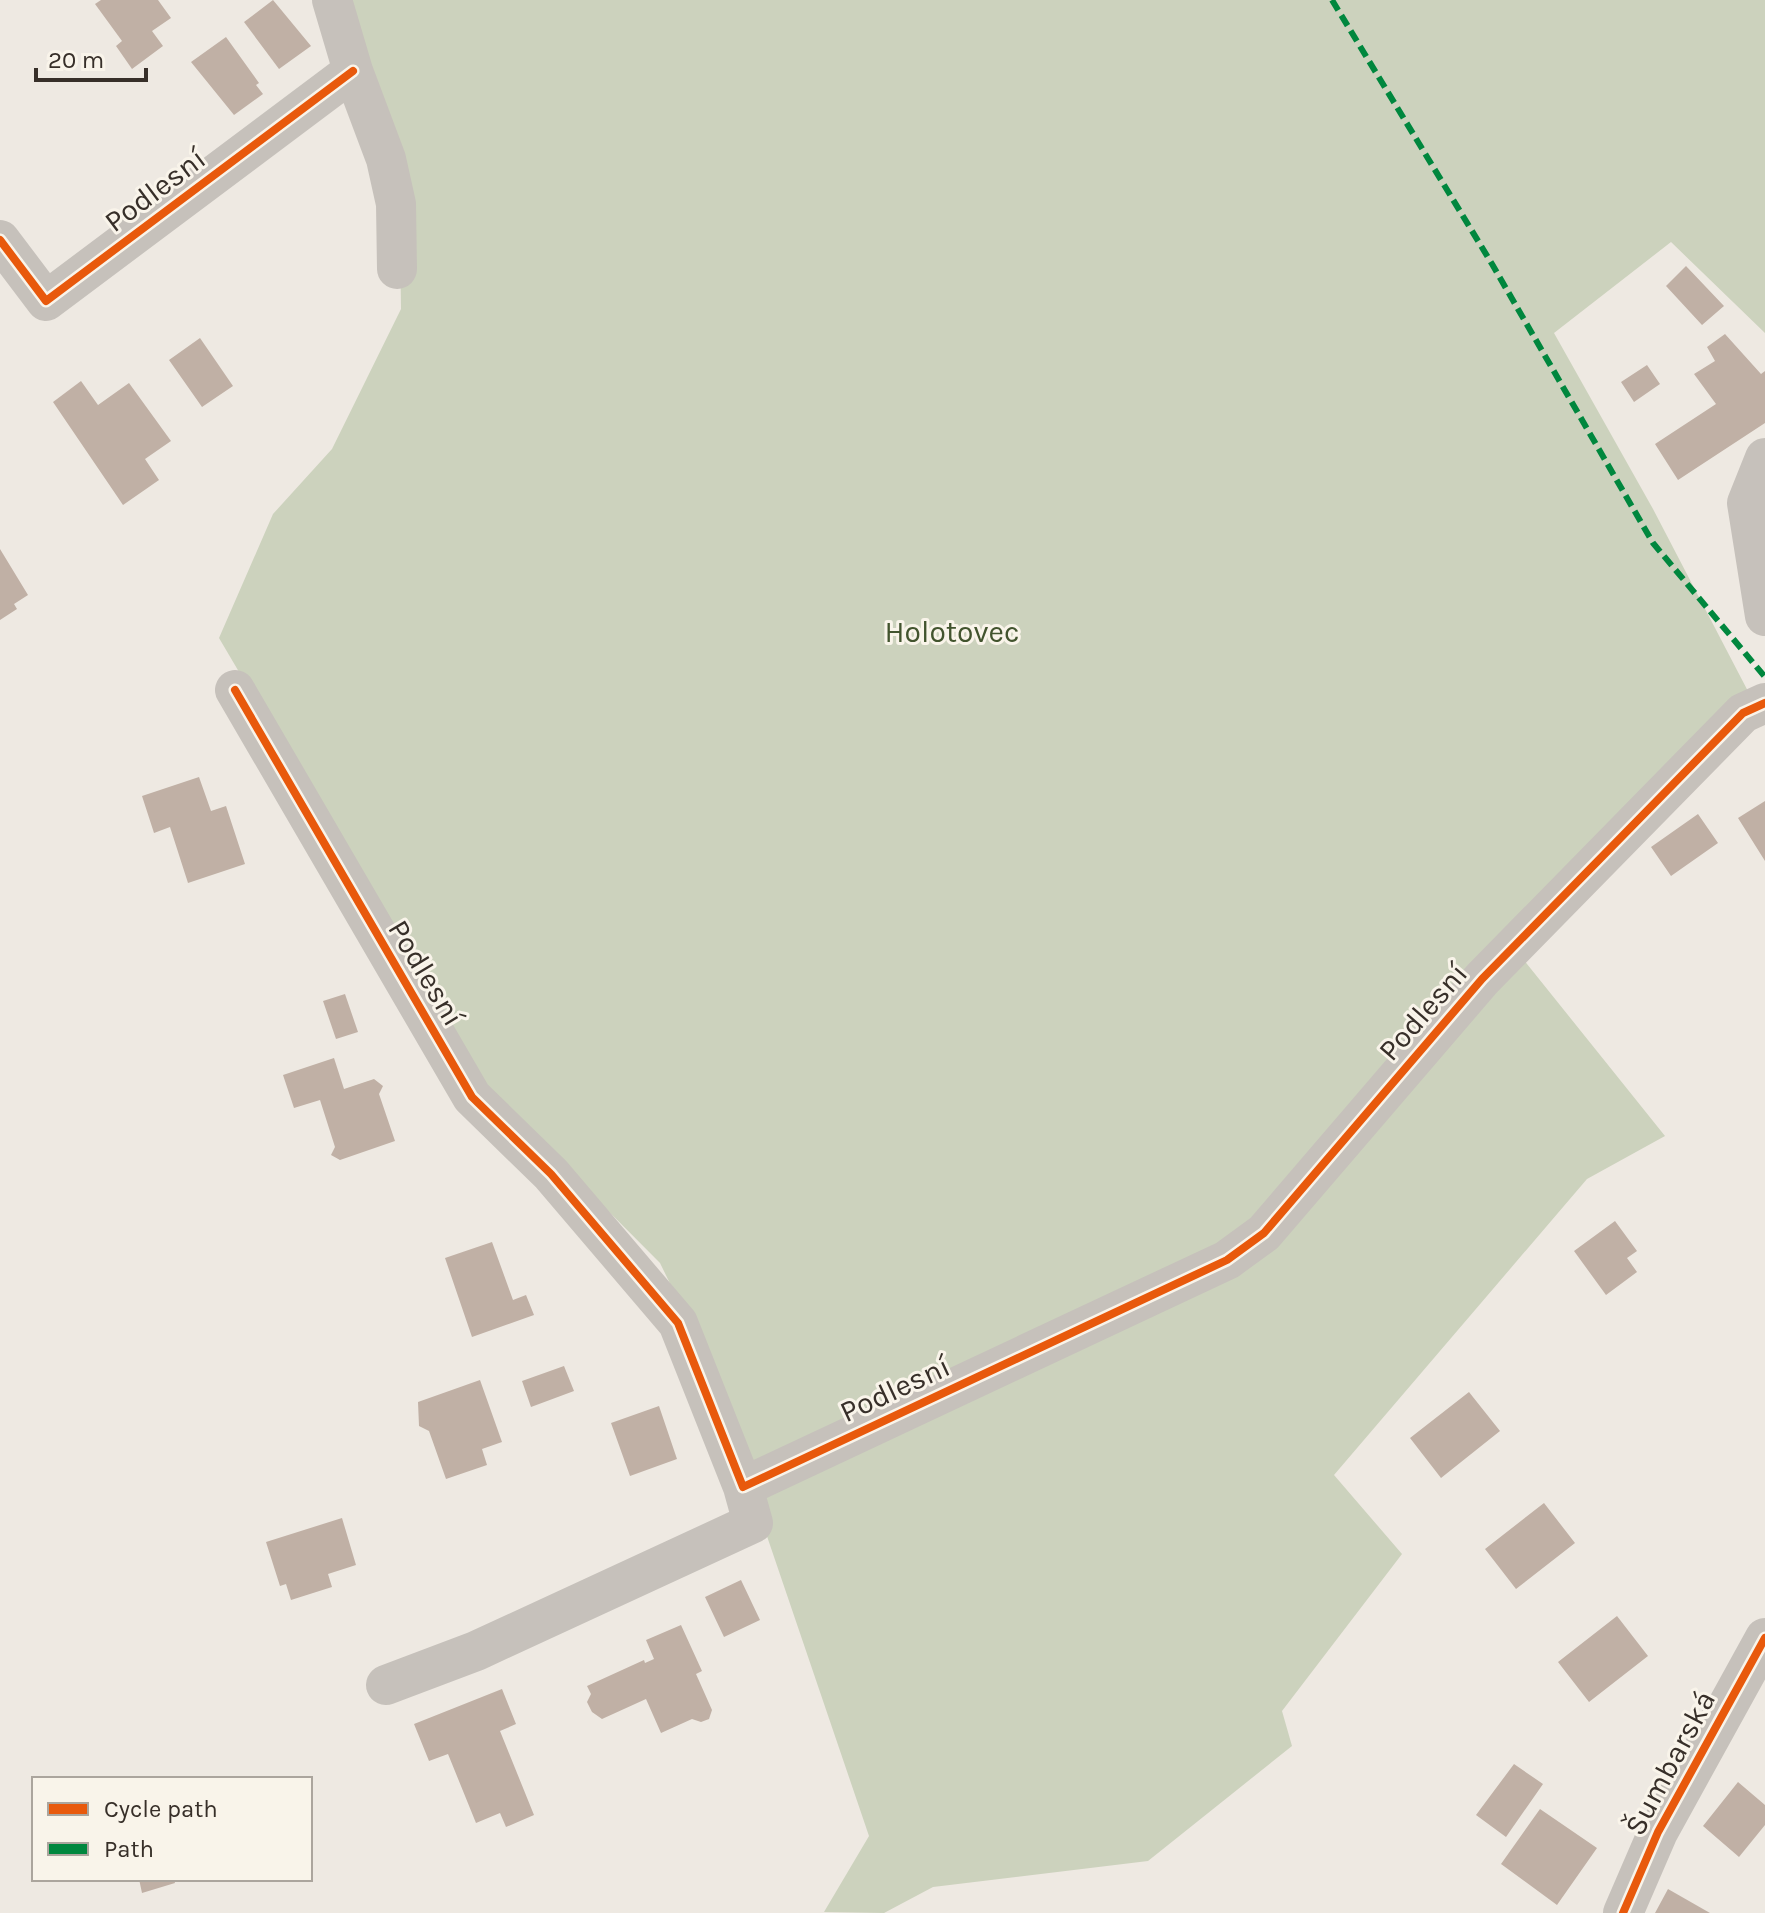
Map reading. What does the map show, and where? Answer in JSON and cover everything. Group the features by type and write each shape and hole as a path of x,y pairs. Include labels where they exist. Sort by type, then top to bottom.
{"street":[{"path":"332,0 353,71 386,159 396,204 397,269"},
{"name":"Podlesní","path":"0,240 46,301 353,71"},
{"path":"1765,458 1747,503 1765,616"},
{"name":"Podlesní","path":"235,690 472,1097 551,1174 678,1323 743,1487 753,1523 476,1651 386,1685"},
{"name":"Podlesní","path":"743,1487 1227,1260 1264,1233 1482,979 1743,713 1765,703"},
{"name":"Šumbarská","path":"1623,1913 1658,1832 1765,1638"}],"green space":[{"name":"Holotovec","path":"343,0 1765,0 1765,333 1671,242 1554,333 1653,509 1763,720 1519,954 1665,1136 1587,1179 1334,1475 1402,1554 1282,1711 1292,1746 1148,1861 933,1887 884,1913 824,1912 869,1836 706,1357 660,1263 483,1085 219,638 273,514 332,449 401,309 399,162"}],"building":[{"path":"101,0 158,0 171,18 152,31 163,46 132,69 116,46 122,41 95,4"},
{"path":"273,0 311,46 279,69 244,22"},
{"path":"226,37 259,83 256,85 263,94 234,115 191,62"},
{"path":"1686,266 1724,306 1702,325 1666,286"},
{"path":"1725,334 1761,374 1765,371 1765,423 1678,480 1655,444 1716,404 1694,374 1715,361 1707,347"},
{"path":"200,338 233,386 202,407 169,360"},
{"path":"1647,365 1660,384 1634,402 1621,382"},
{"path":"81,381 98,405 129,383 171,441 145,459 159,480 123,505 53,402"},
{"path":"0,549 28,595 14,604 17,609 0,620"},
{"path":"199,777 211,811 226,806 245,864 188,883 170,827 154,833 142,796"},
{"path":"1765,801 1765,861 1738,818"},
{"path":"1698,814 1718,843 1671,876 1651,847"},
{"path":"345,994 358,1032 336,1039 323,1001"},
{"path":"334,1058 344,1089 374,1079 383,1086 379,1094 395,1141 340,1160 331,1155 335,1147 320,1100 294,1108 283,1075"},
{"path":"1615,1221 1637,1251 1627,1258 1637,1272 1606,1295 1574,1251"},
{"path":"492,1242 513,1300 526,1295 534,1315 472,1337 445,1258"},
{"path":"564,1366 574,1391 531,1407 522,1381"},
{"path":"480,1380 502,1442 482,1449 487,1465 446,1479 429,1431 419,1426 418,1402"},
{"path":"1469,1392 1500,1431 1441,1478 1410,1438"},
{"path":"659,1406 677,1459 630,1476 611,1423"},
{"path":"1544,1503 1575,1543 1516,1589 1485,1549"},
{"path":"342,1518 356,1565 328,1574 332,1587 291,1600 286,1584 280,1586 266,1542"},
{"path":"741,1580 760,1620 724,1637 705,1597"},
{"path":"1617,1616 1648,1656 1589,1702 1558,1662"},
{"path":"681,1625 702,1671 696,1674 712,1710 709,1719 701,1722 692,1719 661,1733 646,1699 602,1719 592,1712 587,1702 591,1694 587,1686 644,1660 645,1663 654,1659 646,1640"},
{"path":"502,1689 516,1724 500,1731 534,1815 506,1827 500,1813 476,1823 448,1754 429,1761 414,1724"},
{"path":"1514,1764 1543,1784 1506,1837 1476,1815"},
{"path":"1738,1782 1765,1805 1765,1825 1739,1857 1703,1826"},
{"path":"1540,1809 1597,1848 1557,1905 1501,1864"},
{"path":"139,1881 174,1881 175,1883 142,1893"},
{"path":"1668,1889 1710,1913 1655,1913"}],"marked path":[{"path":"1332,0 1492,264 1653,543 1765,677"}],"cycle path":[{"path":"0,240 46,301 353,71"},
{"path":"235,690 472,1097 551,1174 678,1323 743,1487 1227,1260 1264,1233 1482,979 1743,713 1765,703"},
{"path":"1623,1913 1658,1832 1765,1638"}]}
